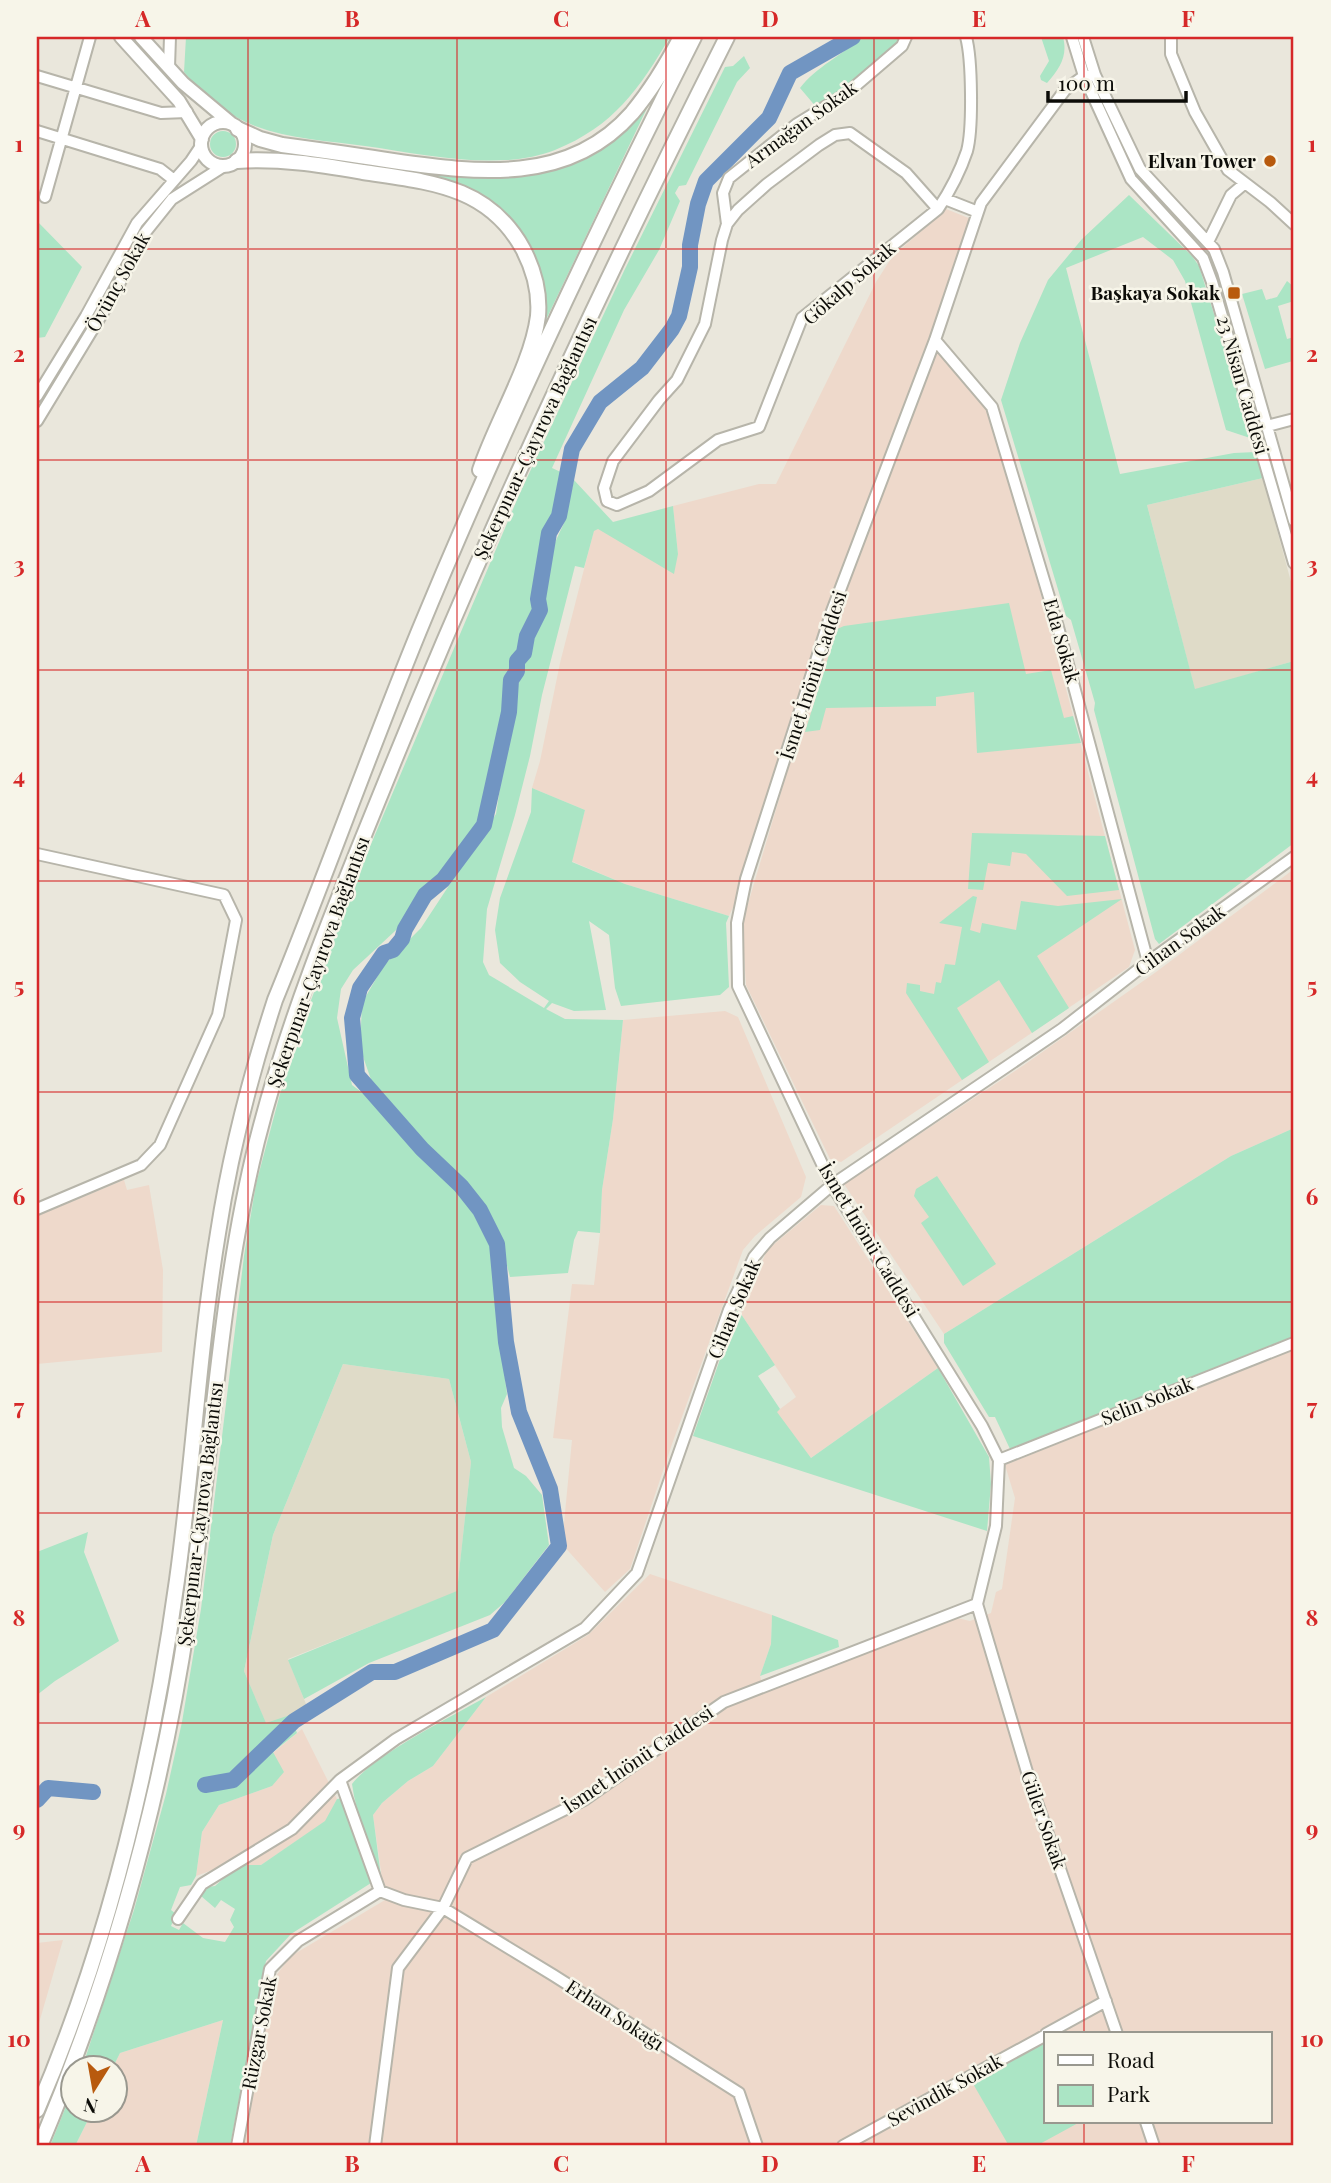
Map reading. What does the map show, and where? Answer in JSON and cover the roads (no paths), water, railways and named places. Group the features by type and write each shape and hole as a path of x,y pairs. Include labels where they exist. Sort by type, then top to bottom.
{"highway":[{"path":"235,127 282,145 434,167 492,172 534,168 586,148 617,127 631,114 659,78 681,37"},
{"name":"Şekerpınar-Çayırova Bağlantısı","path":"37,2110 95,1951 144,1770 177,1580 217,1235 246,1095 275,1000 384,717 452,555 572,290 694,37"},
{"name":"Şekerpınar-Çayırova Bağlantısı","path":"40,2146 103,1976 137,1865 160,1775 189,1618 224,1318 238,1231 257,1142 282,1053 359,847 481,556 574,350 727,37"},
{"path":"230,163 283,159 435,183 482,203 500,217 520,244 536,283 538,314 534,338 489,444 452,555"}],"main road":[{"path":"121,37 187,112 206,158 211,162 230,163 244,149 243,134 189,88 141,37"},
{"path":"202,143 207,129 216,123 235,127"}],"street":[{"path":"45,197 90,37"},
{"path":"169,67 170,37"},
{"name":"Armağan Sokak","path":"727,224 723,193 729,178 797,124 846,94 902,46 906,37"},
{"name":"Gökalp Sokak","path":"727,224 705,324 677,380 613,461 604,488 607,500 617,505 649,491 718,440 759,427 802,318 938,209 952,188 968,148 970,91 966,37"},
{"name":"23 Nisan Caddesi","path":"1072,37 1131,178 1203,258 1291,537 1294,563"},
{"name":"23 Nisan Caddesi","path":"1083,37 1089,76 1139,169 1214,248 1294,521"},
{"path":"1171,37 1171,54 1195,112 1228,170 1294,224"},
{"path":"37,76 161,113 187,112"},
{"name":"İsmet İnönü Caddesi","path":"375,2146 398,1968 443,1908 467,1858 584,1800 724,1702 977,1604 996,1526 999,1460 982,1426 832,1185 738,986 737,923 746,879 832,611 934,340 981,203 1065,90 1089,76"},
{"path":"37,131 160,169 174,180"},
{"path":"727,224 738,210 767,184 819,145 835,135 850,133 906,173 938,209"},
{"name":"Övünç Sokak","path":"37,396 86,316 137,223 202,143"},
{"name":"Övünç Sokak","path":"37,421 114,294 144,234 172,199 230,163"},
{"path":"1208,242 1231,195 1244,184"},
{"path":"944,199 978,212"},
{"name":"Eda Sokak","path":"934,340 992,407 1058,627 1148,962"},
{"path":"1267,426 1294,419"},
{"path":"1282,478 1294,475"},
{"path":"37,853 225,895 236,920 218,1015 160,1145 141,1165 37,1209"},
{"name":"Cihan Sokak","path":"178,1919 202,1884 292,1829 340,1780 396,1739 585,1628 637,1573 729,1311 754,1257 770,1238 832,1185 1062,1029 1148,962 1294,856"},
{"name":"Selin Sokak","path":"999,1460 1294,1343"},
{"name":"Güler Sokak","path":"977,1604 1030,1782 1116,2032"},
{"path":"340,1780 380,1891 404,1900 443,1908"},
{"name":"Rüzgar Sokak","path":"237,2146 270,1969 298,1941 380,1891"},
{"name":"Erhan Sokağı","path":"443,1908 739,2093 757,2146"},
{"name":"Sevindik Sokak","path":"1050,2032 1106,2001"},
{"name":"Sevindik Sokak","path":"843,2146 1044,2035"},
{"path":"1147,2124 1154,2146"}],"waterway":[{"path":"205,1785 233,1780 294,1721 372,1672 395,1672 493,1630 559,1546 550,1489 519,1412 506,1342 497,1244 480,1210 461,1186 422,1149 357,1075 352,1018 360,988 384,953 393,950 402,939 425,895 443,880 484,825 509,712 511,680 540,610 538,599 549,533 559,516 572,449 600,402 642,368 679,316 690,267 690,245 698,204 706,181 769,118 790,73 853,37"},
{"path":"37,1800 48,1788 93,1792"}],"place":[{"name":"Elvan Tower","path":"1270,161"},
{"name":"Başkaya Sokak","path":"1234,293"}]}
